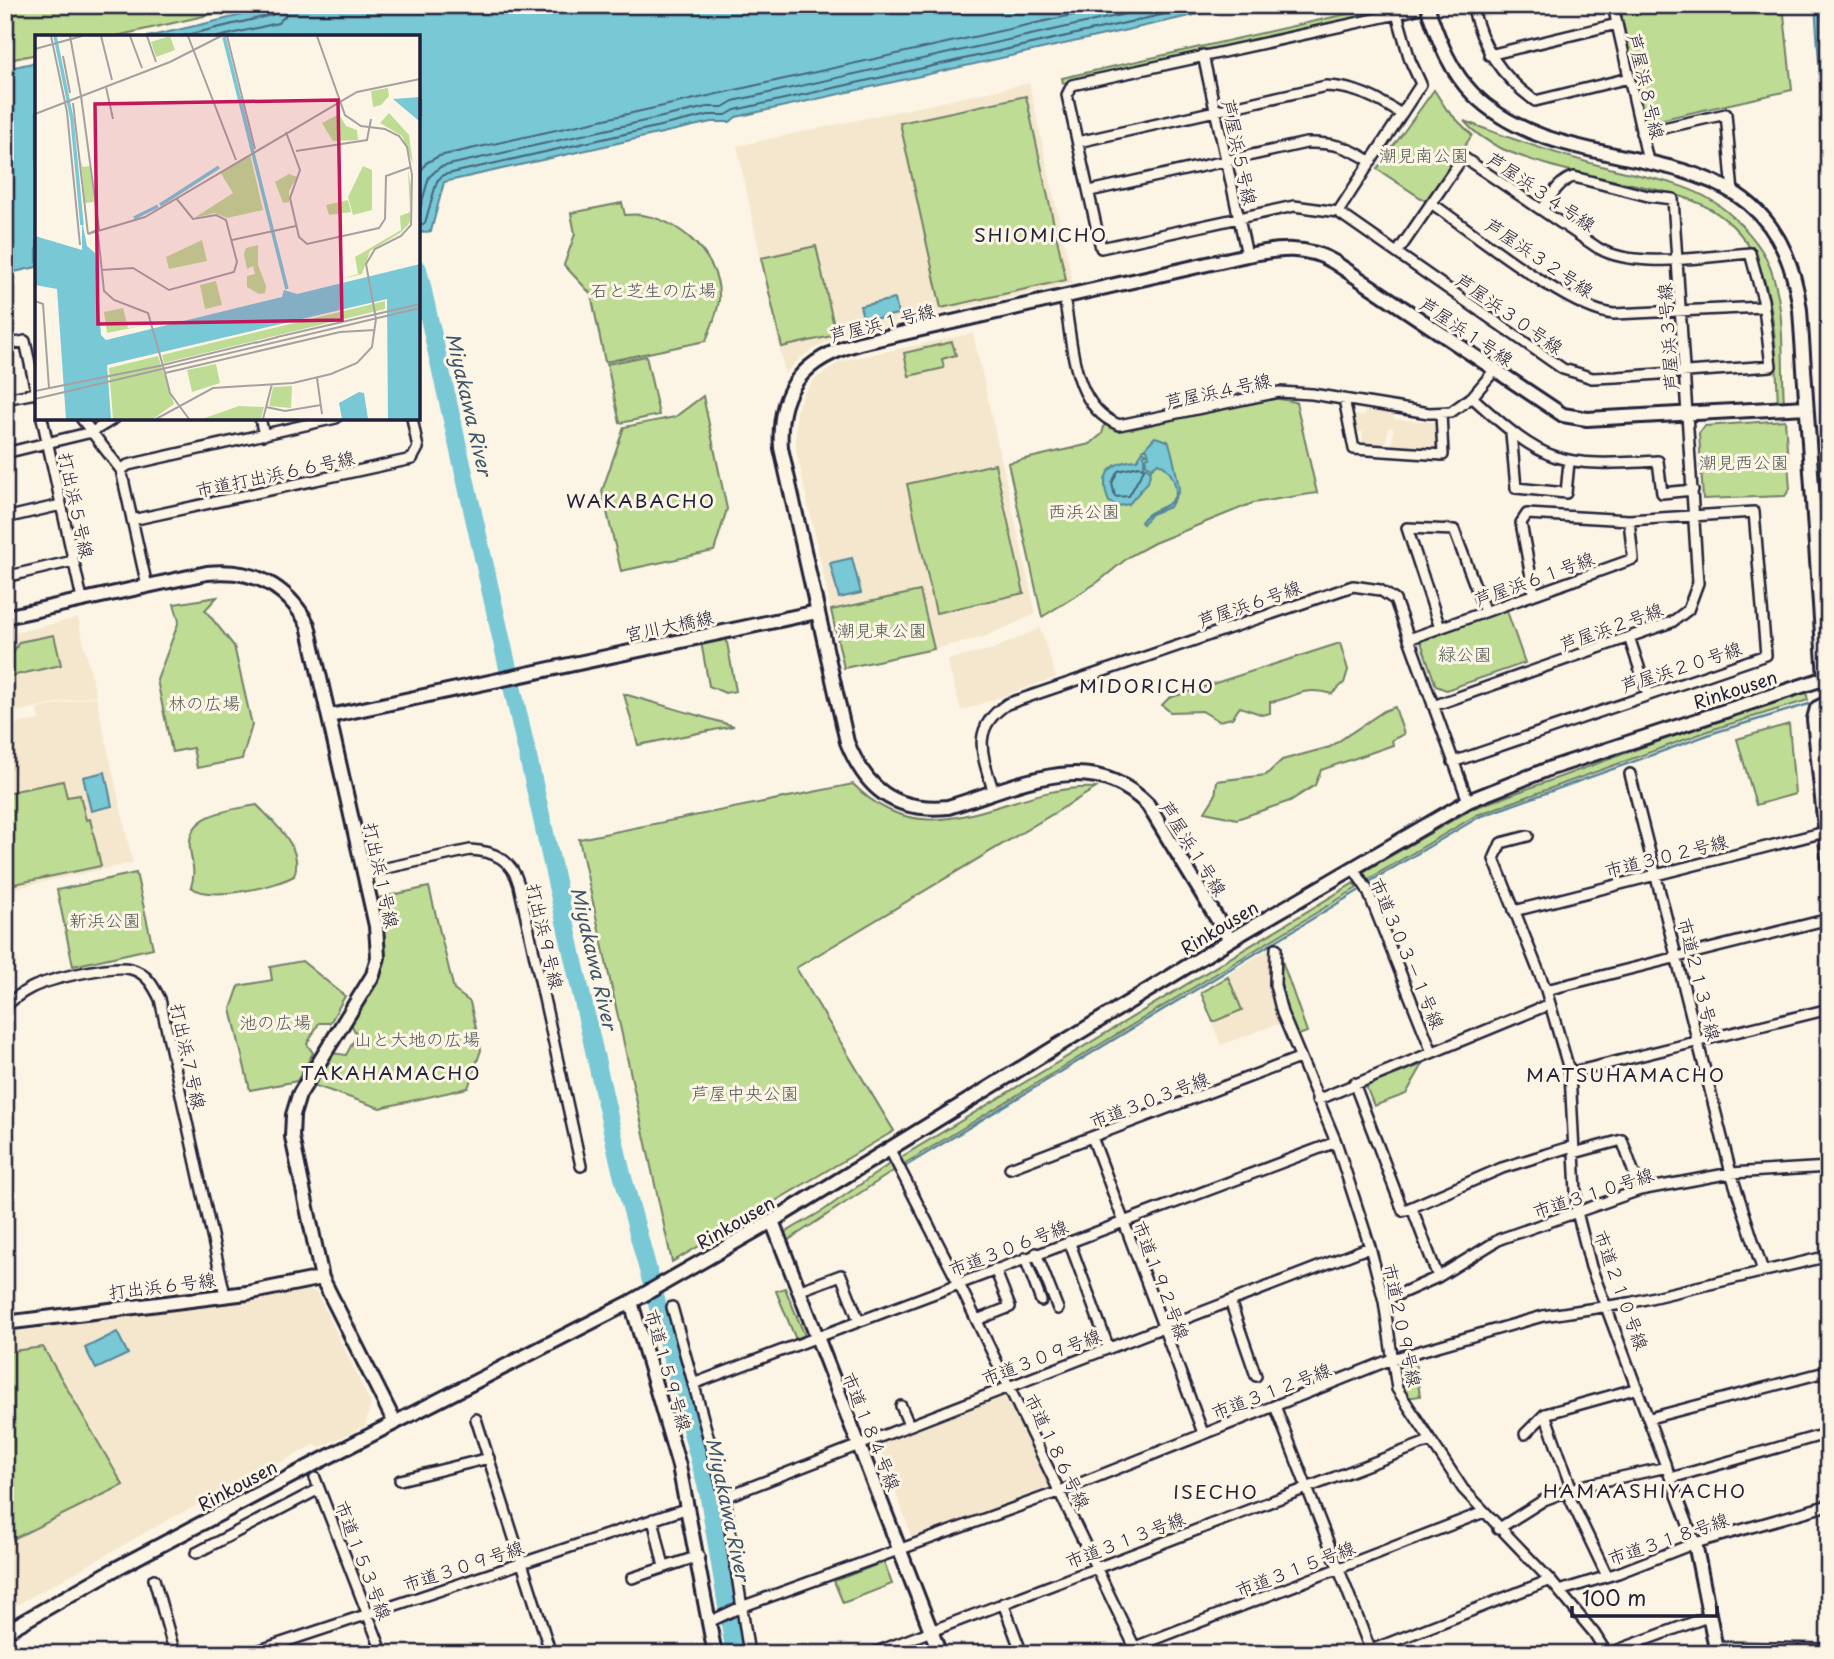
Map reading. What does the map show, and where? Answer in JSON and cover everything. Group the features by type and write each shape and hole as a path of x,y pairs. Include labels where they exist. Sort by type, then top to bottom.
{"street":[{"path":"1472,5 1489,55 1507,79 1535,101 1629,78"},
{"path":"1613,5 1617,24"},
{"path":"1397,14 1410,60 1421,84 1338,212 1294,206 1101,248 1066,95 1072,85 1203,55 1397,14 1430,8 1457,74 1474,94 1494,110 1543,134 1704,177 1733,193 1768,224 1784,249 1794,273 1800,310 1827,677"},
{"name":"芦屋浜８号線","path":"1489,55 1617,24 1648,161"},
{"name":"芦屋浜５号線","path":"1203,55 1247,255"},
{"path":"1078,142 1326,86 1366,93 1401,114"},
{"path":"1641,133 1726,114 1733,193"},
{"path":"1090,191 1306,143 1320,142 1348,148 1370,161"},
{"name":"芦屋浜３４号線","path":"1397,253 1464,156 1598,248 1618,258 1677,258 1750,253 1764,307"},
{"name":"芦屋浜３号線","path":"1542,210 1558,187 1574,177 1648,197 1673,199 1688,413"},
{"name":"芦屋浜３２号線","path":"1431,203 1588,309 1614,314 1764,307"},
{"name":"芦屋浜３０号線","path":"1338,212 1563,369 1592,377 1771,366 1764,307"},
{"name":"芦屋浜１号線","path":"1230,940 1148,805 1123,784 1091,773 1072,773 948,807 929,809 885,796 858,770 847,741 781,448 783,407 801,374 825,355 839,349 1277,250 1322,255 1548,407 1574,418 1806,407"},
{"name":"芦屋浜４号線","path":"1064,297 1084,395 1102,418 1119,425 1266,394 1312,394 1441,413"},
{"path":"5,345 25,341 35,389"},
{"path":"1343,400 1354,449 1443,455 1441,413 1460,409 1494,370"},
{"path":"5,399 35,394"},
{"path":"1472,397 1511,433 1533,448 1569,462 1600,464 1658,461 1662,493 1693,490"},
{"name":"芦屋浜２号線","path":"1433,706 1672,622 1693,602 1698,583 1688,413"},
{"name":"打出浜５号線","path":"42,420 82,599"},
{"path":"83,420 121,470 147,586"},
{"path":"5,453 92,432 112,420"},
{"path":"260,420 264,435"},
{"path":"121,470 128,465 328,420"},
{"name":"市道打出浜６６号線","path":"132,520 412,459 418,448 412,420"},
{"path":"1511,433 1516,488 1566,493 1569,462"},
{"path":"5,518 61,505"},
{"name":"芦屋浜２０号線","path":"1453,762 1766,655 1754,512 1695,516"},
{"path":"1534,593 1521,523 1527,514 1629,520 1695,516"},
{"name":"芦屋浜６１号線","path":"1409,639 1633,559 1629,520"},
{"path":"1440,628 1407,528 1454,530 1485,612"},
{"path":"5,577 73,561"},
{"name":"打出浜１号線","path":"5,617 207,573 238,572 254,574 279,589 294,603 308,625 376,926 376,965 369,982 299,1095 293,1115 294,1147 323,1278 395,1423"},
{"name":"芦屋浜６号線","path":"994,793 981,749 986,724 996,712 1018,700 1353,586 1380,590 1395,600 1468,801"},
{"name":"宮川大橋線","path":"330,716 817,612"},
{"path":"1629,637 1648,694"},
{"name":"Rinkousen","path":"5,1632 117,1568 634,1301 890,1150 1230,940 1468,801 1551,768 1827,677"},
{"path":"1829,702 1817,708 1814,719 1829,869"},
{"name":"市道２１３号線","path":"1630,774 1731,1173 1763,1271"},
{"name":"市道３０２号線","path":"1514,911 1825,832"},
{"name":"市道２１０号線","path":"1528,836 1501,843 1493,859 1546,990 1570,1073 1577,1212 1591,1267 1608,1306 1695,1543 1716,1650"},
{"name":"打出浜９号線","path":"363,873 470,850 487,851 510,865 519,885 581,1166"},
{"name":"市道３０３－１号線","path":"1353,868 1367,889 1432,1052"},
{"path":"1546,990 1829,919"},
{"name":"市道２０９号線","path":"1276,948 1275,985 1299,1058 1336,1142 1370,1247 1384,1301 1397,1389 1446,1467 1498,1529 1550,1580 1607,1654"},
{"name":"打出浜７号線","path":"5,1007 34,986 115,967 132,969 145,976 154,986 160,999 225,1295"},
{"path":"1317,1100 1550,1004"},
{"path":"1570,1073 1829,1009"},
{"name":"市道３０３号線","path":"1010,1168 1299,1058"},
{"path":"1354,1083 1403,1211 1502,1168 1573,1149 1622,1140 1640,1190"},
{"name":"市道１９２号線","path":"1092,1138 1203,1433"},
{"name":"市道３０６号線","path":"693,1384 1122,1220 1336,1142"},
{"name":"市道１８６号線","path":"890,1150 977,1320 1137,1650"},
{"name":"市道３１０号線","path":"1384,1301 1438,1277 1500,1239 1640,1190 1731,1173 1829,1167"},
{"path":"1412,1208 1438,1277"},
{"name":"市道１８４号線","path":"772,1221 940,1654"},
{"path":"1069,1241 1108,1346"},
{"name":"市道３０９号線","path":"725,1497 1108,1346 1370,1247"},
{"path":"1036,1253 1058,1310"},
{"name":"市道３１２号線","path":"714,1619 740,1607 1061,1491 1392,1359 1543,1316 1608,1306 1829,1256"},
{"path":"1025,1258 1041,1301"},
{"path":"977,1320 1010,1307 995,1269"},
{"path":"798,1291 841,1275 859,1321"},
{"name":"打出浜６号線","path":"5,1323 225,1295 323,1278"},
{"path":"1230,1300 1256,1376"},
{"name":"市道１５９号線","path":"634,1301 714,1619 712,1653"},
{"path":"672,1307 725,1497 749,1654"},
{"path":"1650,1418 1829,1371"},
{"path":"1525,1434 1545,1414 1638,1388"},
{"path":"901,1406 909,1425"},
{"path":"1275,1406 1339,1568 1368,1653 1550,1580"},
{"path":"1545,1414 1569,1491 1607,1576"},
{"path":"476,1419 551,1654"},
{"path":"1671,1478 1829,1433"},
{"name":"市道３１３号線","path":"872,1654 1430,1441"},
{"path":"400,1480 489,1458"},
{"path":"1498,1529 1544,1500 1569,1491 1667,1467"},
{"name":"市道１５３号線","path":"315,1478 383,1654"},
{"path":"196,1553 319,1489"},
{"name":"市道３１８号線","path":"1559,1591 1695,1543 1829,1505"},
{"name":"市道３０９号線","path":"248,1654 688,1508"},
{"name":"市道３１５号線","path":"1117,1654 1137,1650 1484,1512"},
{"path":"653,1519 664,1567"},
{"path":"632,1578 699,1556"},
{"path":"154,1580 176,1654"},
{"path":"1003,1603 1022,1654"},
{"path":"1607,1654 1710,1616"},
{"path":"1716,1650 1829,1649"}],"shaded area":[{"path":"1029,83 1073,283 834,337 801,357 785,374 737,146"},
{"path":"973,333 1036,614 984,637 934,649 920,591 831,610 796,450 796,412 803,394 815,379 841,361"},
{"path":"1365,411 1393,413 1394,419 1438,422 1437,448 1392,445 1393,428 1388,428 1386,445 1362,443 1363,432 1353,431 1354,415 1364,416"},
{"path":"78,618 96,695 10,713 5,692 5,635"},
{"path":"1040,628 1056,677 961,711 947,660 993,649"},
{"path":"96,696 133,863 5,890 5,726 39,720 37,709"},
{"path":"1269,949 1269,979 1280,1023 1221,1045 1200,991"},
{"path":"302,1288 317,1293 371,1404 365,1426 319,1448 316,1444 168,1520 15,1606 5,1583 5,1333 243,1301"},
{"path":"1005,1393 1051,1486 912,1538 878,1442"}],"green space":[{"path":"5,5 252,5 121,35 35,35 35,54 5,61"},
{"path":"1387,5 1414,5 1063,83 1062,78"},
{"path":"1619,5 1783,5 1792,90 1650,122 1644,119"},
{"name":"潮見南公園","path":"1434,90 1447,110 1472,135 1427,202 1377,169"},
{"path":"1026,96 1066,280 941,308 900,123"},
{"path":"1464,121 1569,157 1686,188 1699,193 1726,211 1756,242 1773,275 1782,330 1784,404 1778,405 1772,314 1766,285 1756,258 1740,234 1718,214 1689,199 1672,194 1565,170 1514,154 1492,144"},
{"name":"石と芝生の広場","path":"622,203 625,215 659,219 675,227 690,238 712,266 718,283 719,300 706,341 605,362 591,294 564,265 575,234 571,213"},
{"path":"816,246 836,335 782,347 761,258"},
{"path":"952,342 956,355 942,359 944,368 909,376 904,353"},
{"path":"646,356 659,415 620,423 607,364"},
{"path":"703,396 727,509 714,551 621,571 602,491 624,427 675,417"},
{"name":"西浜公園","path":"1268,397 1296,402 1317,493 1253,503 1154,543 1130,556 1098,582 1042,617 1008,463 1090,444 1102,434 1105,423 1133,429"},
{"name":"潮見西公園","path":"1785,420 1790,489 1785,496 1703,499 1699,433 1705,426"},
{"path":"995,464 1024,593 936,613 907,484"},
{"name":"潮見東公園","path":"920,591 934,649 844,668 831,610"},
{"name":"林の広場","path":"217,597 205,610 234,646 252,725 242,759 197,768 193,748 172,752 157,680 179,621 174,604"},
{"name":"緑公園","path":"1506,608 1525,663 1446,690 1436,686 1420,639"},
{"path":"54,635 61,665 11,676 6,656 12,655 19,642"},
{"path":"726,637 736,691 725,693 709,686 701,642"},
{"path":"1340,643 1348,670 1344,683 1332,694 1313,691 1270,702 1270,713 1263,715 1240,707 1232,718 1219,721 1202,711 1170,712 1162,705 1169,698"},
{"path":"1806,692 1808,700 1714,729 1477,815 1367,880 1363,872 1474,808 1712,722"},
{"path":"624,694 734,726 638,745"},
{"path":"1395,707 1404,734 1392,740 1393,745 1321,770 1315,785 1290,801 1237,819 1205,812 1215,796 1217,781 1266,775 1282,760 1330,747 1384,711"},
{"path":"1789,724 1795,794 1756,805 1737,739"},
{"path":"63,781 67,797 80,795 86,820 90,819 101,866 5,886 5,793"},
{"name":"芦屋中央公園","path":"853,784 882,807 912,818 941,819 1063,790 1096,788 796,968 894,1131 672,1262 579,839"},
{"path":"257,805 292,846 296,866 294,876 258,888 227,893 200,891 191,887 193,872 190,849 195,827 203,820 224,811"},
{"name":"新浜公園","path":"136,873 153,948 73,966 57,890"},
{"path":"1354,883 1357,888 904,1164 784,1243 781,1235 824,1210 888,1165"},
{"name":"山と大地の広場","path":"429,887 454,990 470,1002 481,1050 468,1088 380,1108 313,1085 332,1053 346,1055 357,1035 351,1024 378,977 384,952 384,937 378,898"},
{"path":"1280,955 1307,1032 1296,1036 1279,988"},
{"name":"池の広場","path":"302,961 345,996 330,1023 319,1023 307,1044 313,1053 297,1081 250,1090 231,1009 239,986 272,980 270,967"},
{"path":"1228,977 1242,1010 1213,1022 1201,993"},
{"path":"1423,1064 1406,1094 1374,1106 1366,1086"},
{"path":"785,1288 805,1336 796,1340 776,1291"},
{"path":"43,1347 123,1485 5,1543 5,1352"},
{"path":"1414,1355 1420,1396 1407,1398 1395,1365"},
{"path":"884,1562 892,1584 843,1603 834,1581"}],"water":[{"path":"286,5 1239,5 736,117 730,122 711,122 444,182 431,231 420,233 420,35 156,35"},
{"path":"1815,5 1829,5 1829,208"},
{"path":"35,62 35,267 5,274 5,69"},
{"path":"895,299 898,314 864,321 860,306"},
{"path":"1155,437 1168,441 1179,491 1170,507 1151,514 1143,524 1141,522 1145,517 1169,503 1176,494 1175,484 1166,468 1158,463 1152,468 1146,465 1146,458 1149,456 1147,449 1144,449"},
{"path":"1143,451 1147,454 1144,455 1144,467 1151,470 1148,482 1129,504 1118,506 1109,502 1105,484 1109,471 1120,463 1137,460"},
{"path":"852,558 861,593 839,598 830,563"},
{"path":"105,772 112,806 91,811 83,777"},
{"path":"117,1332 128,1354 96,1369 85,1348"}],"waterway":[{"name":"Miyakawa River","path":"420,278 621,1170 708,1492 735,1654"},
{"path":"1369,882 1479,817 1716,732 1809,704"},
{"path":"904,1167 1358,891"}],"district":[{"name":"SHIOMICHO","path":"1041,234"},
{"name":"WAKABACHO","path":"641,500"},
{"name":"MIDORICHO","path":"1147,685"},
{"name":"TAKAHAMACHO","path":"391,1072"},
{"name":"MATSUHAMACHO","path":"1626,1074"},
{"name":"HAMAASHIYACHO","path":"1645,1490"},
{"name":"ISECHO","path":"1216,1491"}]}
